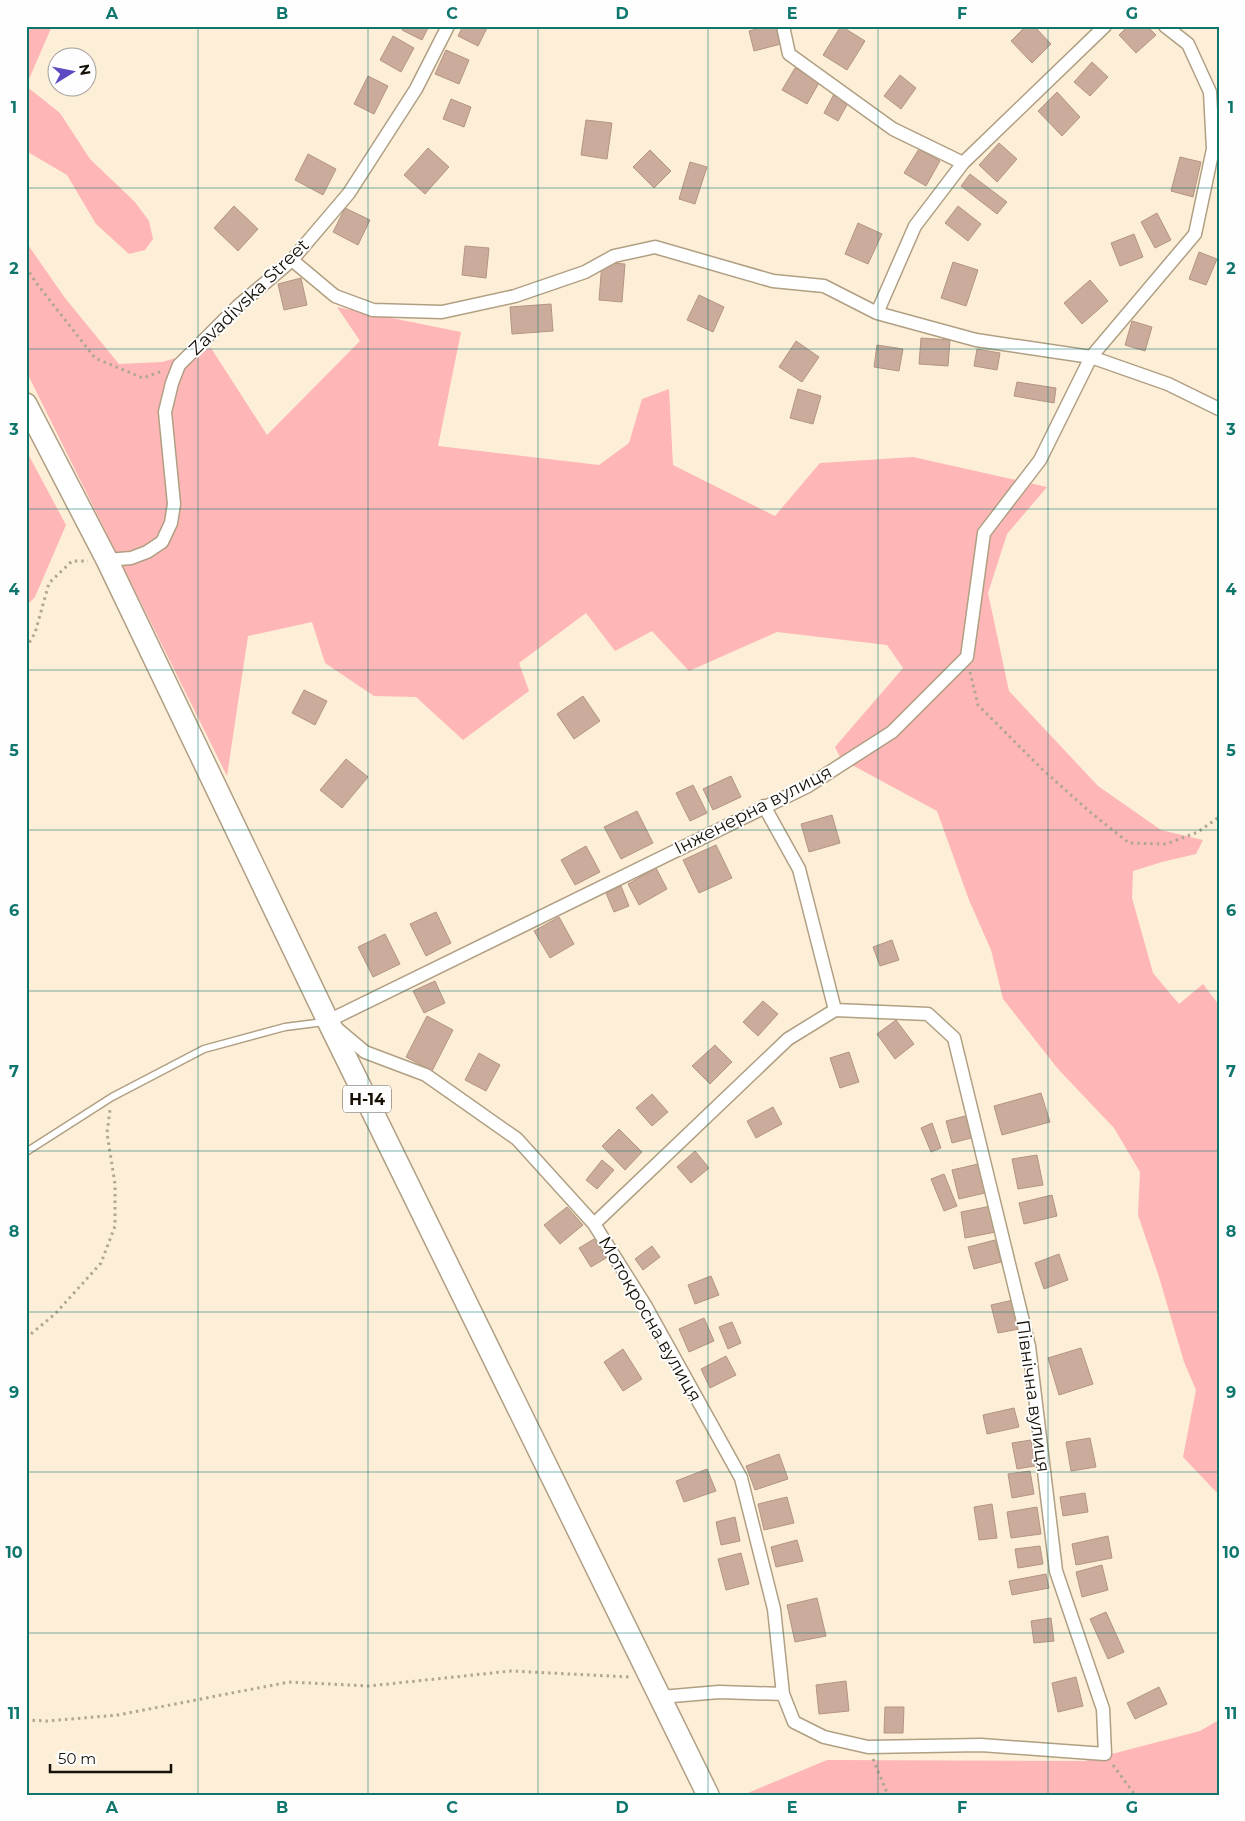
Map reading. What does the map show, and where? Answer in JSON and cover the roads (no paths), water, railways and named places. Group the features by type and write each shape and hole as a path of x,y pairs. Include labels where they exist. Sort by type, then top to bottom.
{"main road":[{"name":"Н-14","path":"26,404 107,560 328,1021 708,1795"}],"street":[{"name":"Zavadivska Street","path":"107,560 131,558 146,552 162,542 171,523 174,504 165,412 172,383 179,365 238,306 292,260 349,194 416,88 448,26"},
{"path":"783,26 789,54 893,129 963,163"},
{"path":"878,313 914,226 963,163 1105,26"},
{"path":"1091,357 1195,234 1213,149 1210,92 1188,44 1165,26"},
{"path":"292,260 335,296 373,310 442,312 515,296 584,272 614,256 655,248 774,281 824,286 878,313 976,340 1091,357 1168,384 1219,409"},
{"name":"Інженерна вулиця","path":"328,1021 808,786 892,732 967,656 984,533 1040,460 1091,357"},
{"path":"764,806 799,869 835,1010"},
{"name":"Північна вулиця","path":"835,1010 928,1014 954,1038 1029,1346 1056,1571 1104,1709 1105,1754"},
{"name":"Мотокросна вулиця","path":"835,1010 788,1039 594,1224 645,1305 741,1478 774,1609 783,1694 794,1722 824,1737 868,1747 981,1745 1105,1754"},
{"path":"328,1021 365,1052 426,1076 517,1139 594,1224"},
{"path":"661,1697 719,1692 783,1694"}],"lane":[{"path":"26,1152 112,1097 204,1049 285,1027 328,1021"}]}
